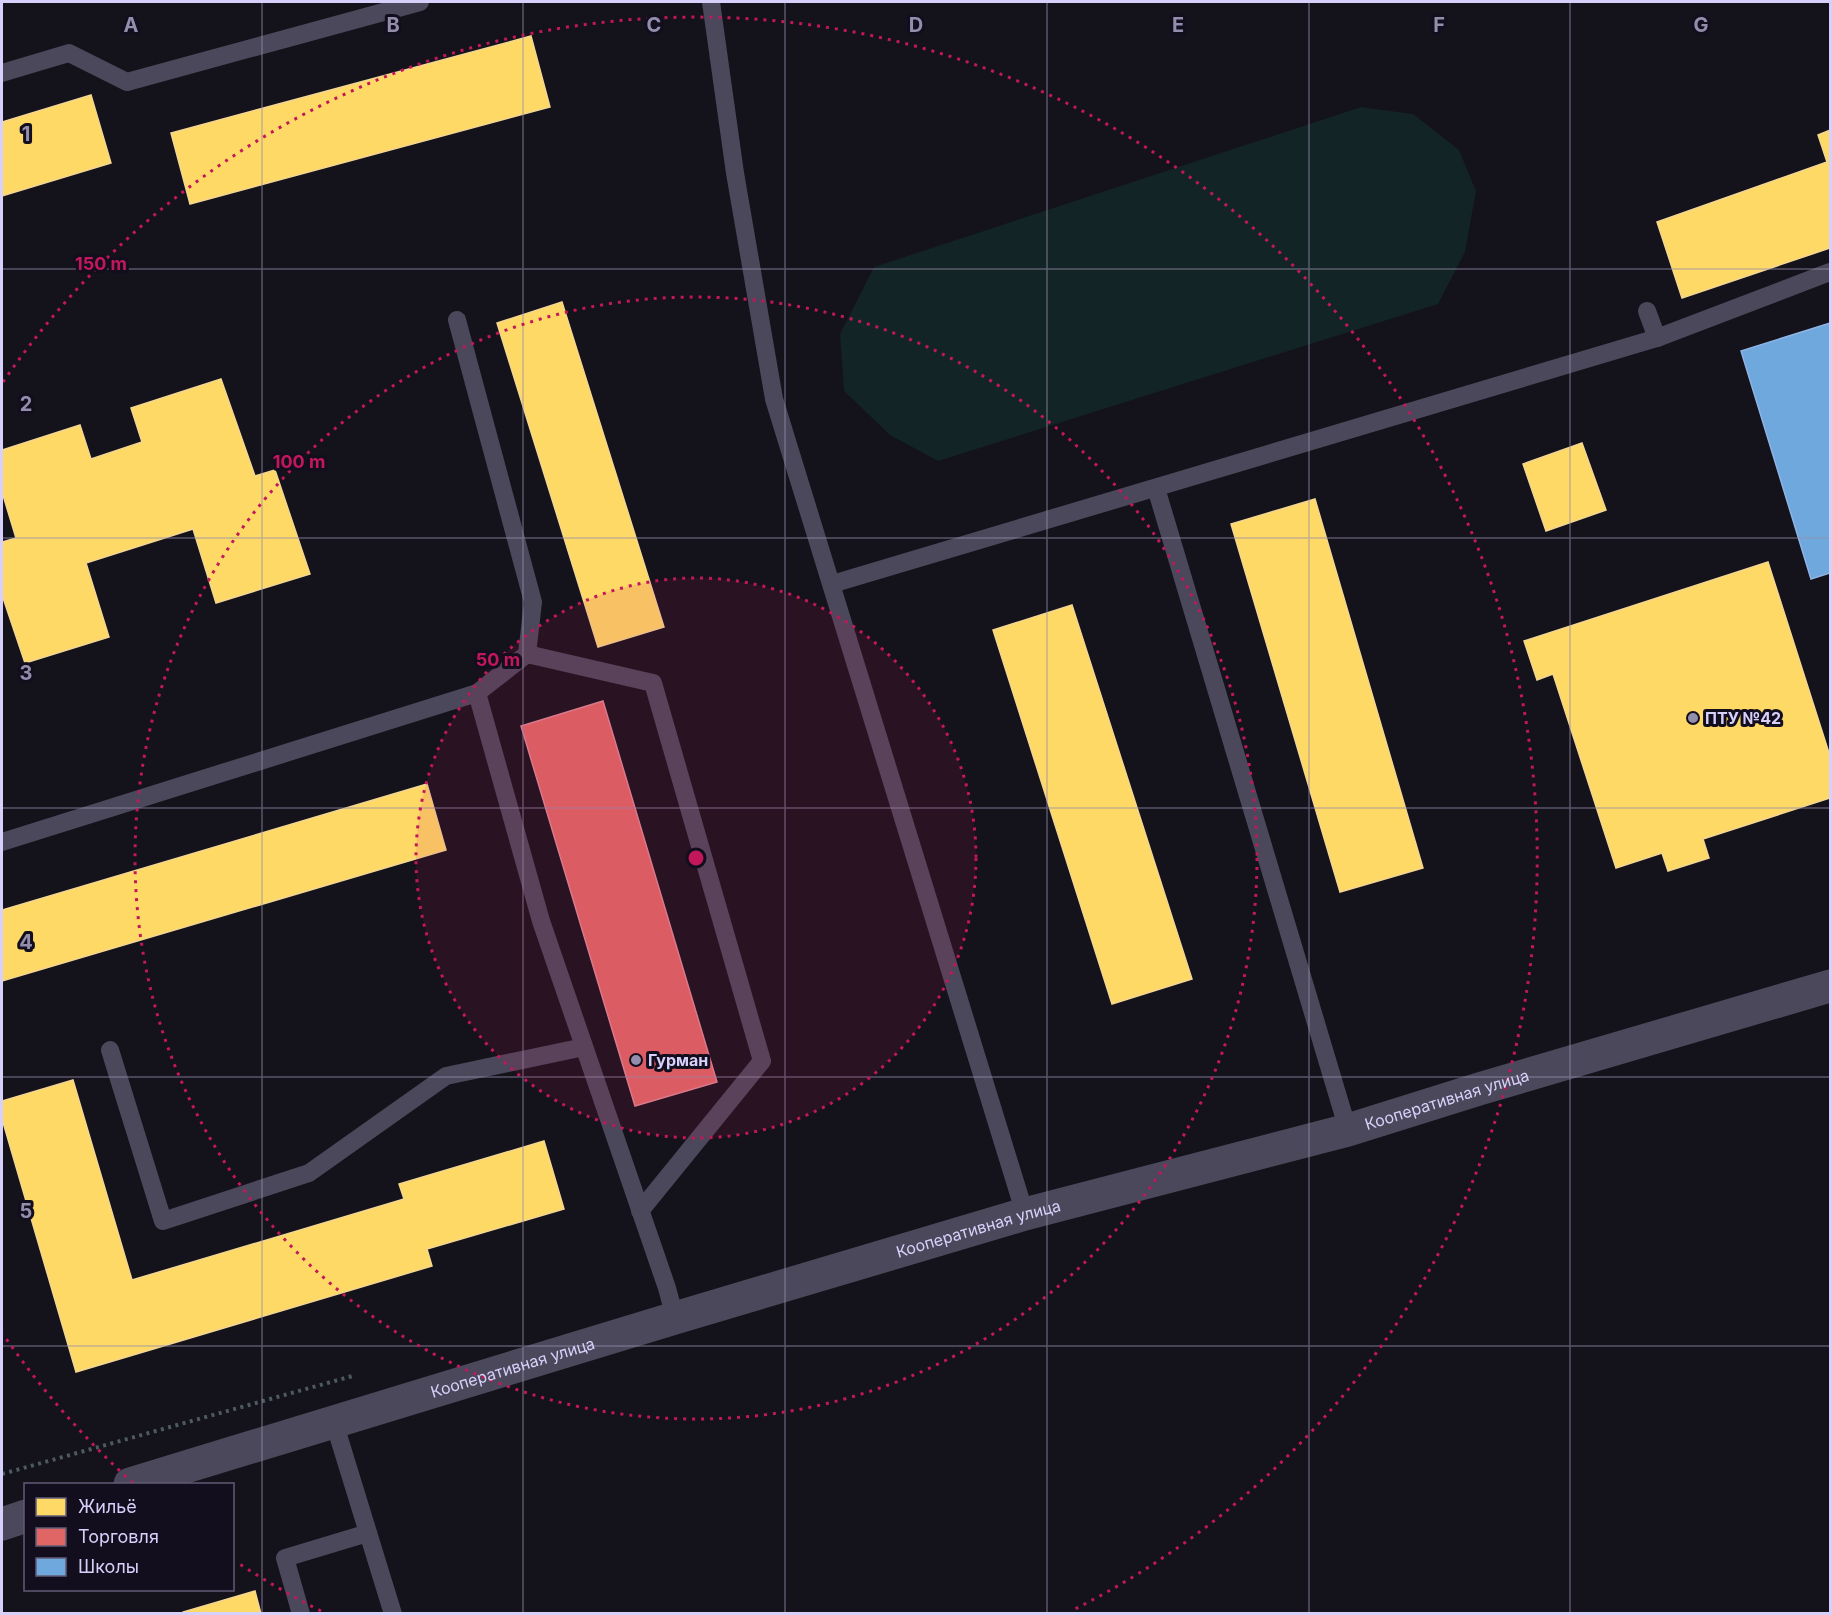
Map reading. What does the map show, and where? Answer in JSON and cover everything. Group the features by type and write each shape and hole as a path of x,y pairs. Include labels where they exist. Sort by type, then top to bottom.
{"street":[{"name":"Кооперативная улица","path":"136,1483 675,1318 1025,1214 1348,1130 1830,986"},
{"path":"2,1524 24,1517"}],"lane":[{"path":"2,73 69,53 127,82 420,2"},
{"path":"711,2 735,173 774,399 1025,1214"},
{"path":"832,584 1657,338 1830,272"},
{"path":"1647,311 1657,338"},
{"path":"2,842 477,693 526,654 533,602 457,320"},
{"path":"1156,488 1348,1130"},
{"path":"526,654 653,683 762,1061 640,1211"},
{"path":"477,693 541,921 675,1318"},
{"path":"110,1050 163,1221 309,1173 446,1076 584,1047"},
{"path":"334,1422 393,1614"},
{"path":"301,1614 285,1558 368,1533"}],"path":[{"path":"2,1474 357,1374"}],"shaded area":[{"path":"1361,107 1413,114 1459,150 1476,191 1465,252 1438,304 938,461 890,435 844,391 840,334 874,267"}],"building: Жильё":[{"path":"531,36 550,107 190,204 171,133"},
{"path":"91,95 111,163 2,196 2,122"},
{"path":"1830,130 1830,248 1682,298 1657,222 1827,162 1818,135"},
{"path":"562,302 664,627 598,647 497,323"},
{"path":"221,379 255,476 275,470 310,574 216,603 193,529 86,563 109,637 25,663 2,595 2,542 16,538 2,492 2,450 80,425 91,459 142,442 131,408"},
{"path":"1582,443 1606,510 1546,531 1523,464"},
{"path":"1315,499 1423,868 1340,892 1231,524"},
{"name":"ПТУ №42","path":"1768,562 1830,756 1830,798 1703,839 1709,858 1668,871 1662,853 1616,868 1553,674 1537,680 1524,641"},
{"path":"1072,605 1192,979 1112,1004 993,630"},
{"path":"427,784 446,850 2,981 2,910"},
{"path":"73,1080 132,1280 404,1199 399,1184 544,1141 564,1209 427,1249 432,1266 76,1372 2,1119 2,1101"},
{"path":"255,1591 261,1614 183,1614 183,1612"}],"building: Торговля":[{"path":"603,701 717,1082 635,1106 521,726"}],"building: Школы":[{"path":"1830,323 1830,573 1811,579 1741,351"}],"place":[{"name":"ПТУ №42","path":"1693,718"},
{"name":"Гурман","path":"636,1060"}]}
